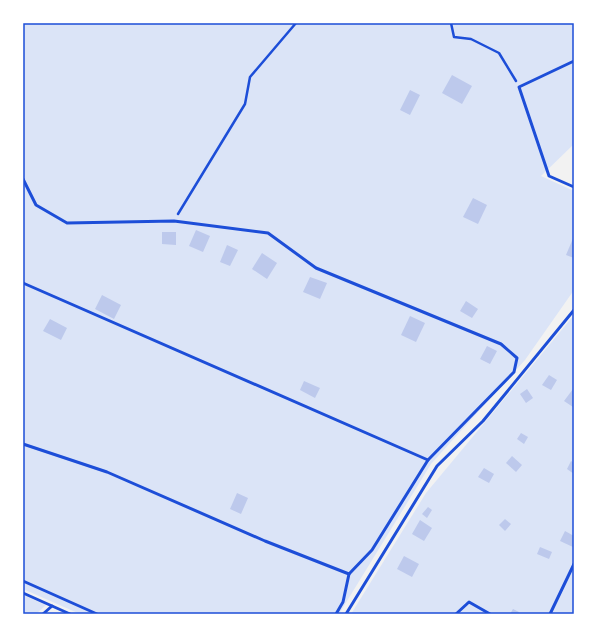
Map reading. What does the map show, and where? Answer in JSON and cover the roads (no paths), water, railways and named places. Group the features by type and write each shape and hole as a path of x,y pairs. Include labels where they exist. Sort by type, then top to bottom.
{"lane":[{"path":"574,61 519,87 549,176 574,187"},
{"path":"23,179 36,205 67,223 174,221 268,233 316,268 501,344 516,358 514,372 428,460 372,550 350,574 343,602 336,614"},
{"path":"23,283 428,460"},
{"path":"346,614 437,466 483,421 574,310"},
{"path":"23,444 107,472 265,541 350,574"},
{"path":"550,614 574,564"},
{"path":"23,581 98,614"},
{"path":"23,593 70,614"},
{"path":"456,614 469,602 490,614"},
{"path":"43,614 52,606"}]}
